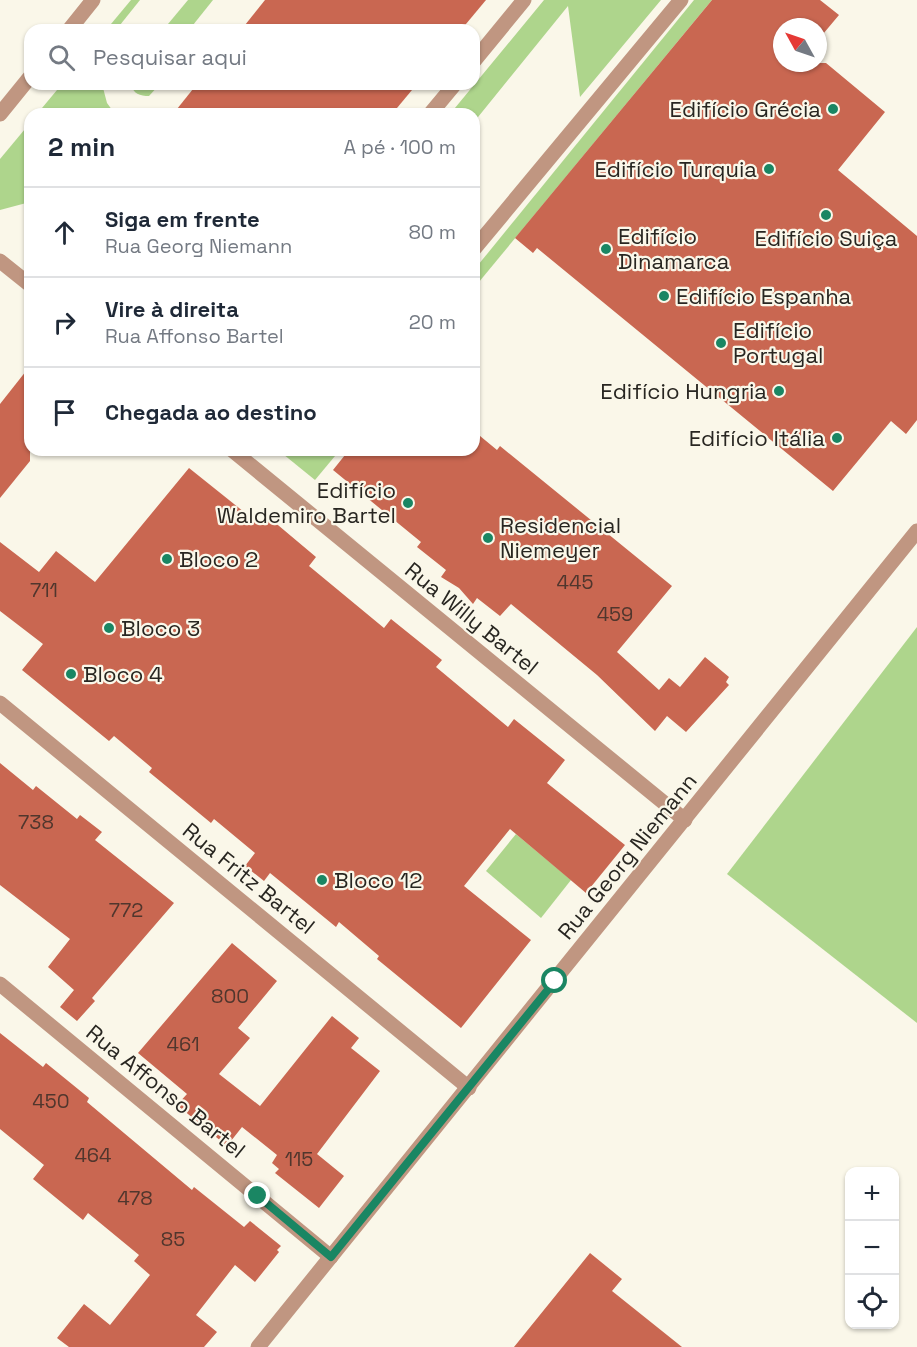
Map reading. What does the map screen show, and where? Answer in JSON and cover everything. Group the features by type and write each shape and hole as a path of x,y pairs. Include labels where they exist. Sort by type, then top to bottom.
{"street":[{"path":"74,24 93,0"},
{"path":"480,54 524,0"},
{"path":"480,242 681,0"},
{"path":"0,114 24,84"},
{"path":"435,108 450,90"},
{"path":"0,261 24,280"},
{"name":"Rua Willy Bartel","path":"239,456 685,820"},
{"name":"Rua Georg Niemann","path":"258,1347 917,531"},
{"name":"Rua Fritz Bartel","path":"0,703 469,1088"},
{"name":"Rua Affonso Bartel","path":"0,984 331,1257"}],"green space":[{"path":"131,0 140,0 121,24 111,24"},
{"path":"188,0 213,0 194,24 168,24"},
{"path":"544,0 661,0 580,97 568,6 480,115 480,108 455,108 470,90 480,90 480,78"},
{"path":"694,0 712,0 480,281 480,263"},
{"path":"57,90 104,90 111,108 42,108"},
{"path":"134,90 154,90 149,96"},
{"path":"24,130 24,204 0,210 0,159"},
{"path":"285,456 335,456 315,480"},
{"path":"917,627 917,1023 727,874"},
{"path":"516,834 571,880 541,918 486,871"}],"building":[{"path":"265,0 486,0 466,24 246,24"},
{"path":"712,0 820,0 839,15 827,29 827,18 773,18 773,72 827,72 827,64 885,112 838,170 917,236 917,420 906,434 891,421 833,491 537,248 533,253 515,238"},
{"path":"192,90 412,90 397,108 178,108"},
{"path":"24,374 24,456 30,456 30,461 0,498 0,404"},
{"path":"480,436 497,450 500,446 672,586 617,652 659,690 669,678 680,687 705,657 729,677 726,682 729,685 686,732 667,716 655,731 597,675 511,604 500,616 477,598 473,604 459,588 441,577 446,570 417,547 421,542 333,470 344,456 480,456"},
{"path":"189,468 259,524 266,515 316,557 309,566 384,628 391,619 442,660 436,667 508,727 514,719 565,760 547,783 625,845 586,893 510,829 464,886 531,940 461,1028 377,959 379,956 339,922 336,927 270,873 264,881 245,866 255,853 214,819 211,823 149,772 152,768 114,736 109,741 22,670 43,644 0,611 0,542 39,572 56,551 95,582"},
{"path":"0,763 33,790 36,786 77,819 80,815 102,832 95,840 174,903 92,998 95,1001 77,1021 60,1007 74,990 48,967 70,939 0,885"},
{"path":"232,943 277,981 238,1028 250,1038 219,1074 260,1106 332,1016 359,1038 351,1048 380,1071 317,1154 344,1176 319,1208 275,1173 279,1169 272,1163 277,1155 242,1127 227,1146 177,1105 187,1094 138,1053"},
{"path":"0,1033 43,1067 46,1063 89,1098 87,1102 192,1190 194,1187 244,1227 250,1221 281,1246 277,1250 279,1252 255,1282 235,1265 196,1315 217,1332 204,1347 69,1347 57,1338 84,1304 110,1325 150,1275 134,1261 139,1255 88,1213 83,1220 33,1179 44,1165 0,1129"},
{"path":"590,1253 622,1279 612,1291 682,1347 514,1347"}],"place":[{"name":"Edifício Grécia","path":"833,109"},
{"name":"Edifício Turquia","path":"769,169"},
{"name":"Edifício Suiça","path":"826,215"},
{"name":"Edifício Dinamarca","path":"606,249"},
{"name":"Edifício Espanha","path":"664,296"},
{"name":"Edifício Portugal","path":"721,343"},
{"name":"Edifício Hungria","path":"779,391"},
{"name":"Edifício Itália","path":"837,438"},
{"name":"Edifício Waldemiro Bartel","path":"408,503"},
{"name":"Residencial Niemeyer","path":"488,538"},
{"name":"Bloco 2","path":"167,559"},
{"name":"Bloco 3","path":"109,628"},
{"name":"Bloco 4","path":"71,674"},
{"name":"Bloco 12","path":"322,880"}],"route":[{"path":"258,1196 331,1257 555,981"}]}
